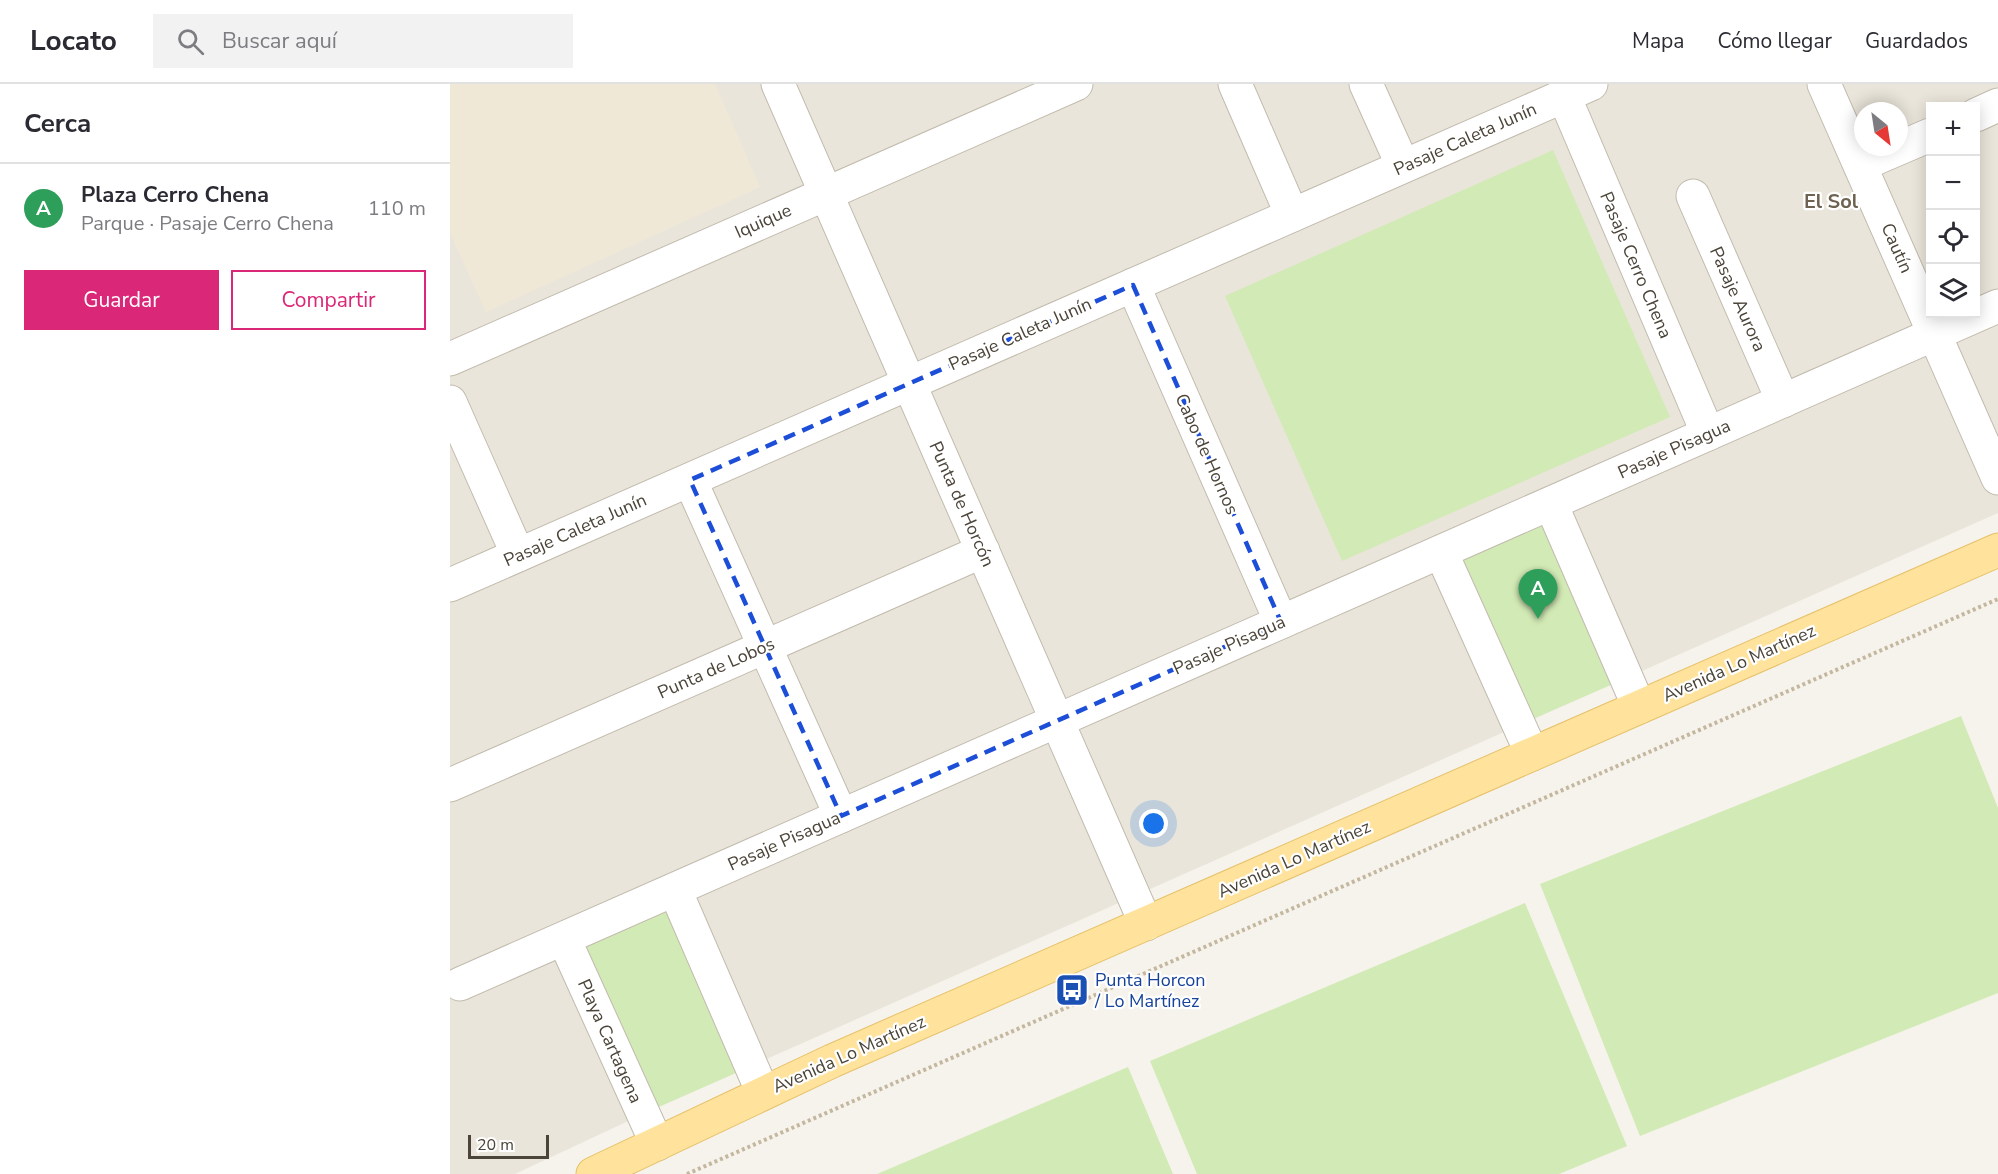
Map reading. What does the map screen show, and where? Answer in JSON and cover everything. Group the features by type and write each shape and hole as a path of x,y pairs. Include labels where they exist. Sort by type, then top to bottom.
{"main road":[{"name":"Avenida Lo Martínez","path":"593,1174 763,1093 1998,550"}],"street":[{"name":"Punta de Horcón","path":"778,84 1146,924"},
{"name":"Iquique","path":"450,359 1076,84"},
{"path":"1235,84 1292,215"},
{"path":"1366,84 1403,166"},
{"name":"Cautín","path":"1824,84 1998,478"},
{"name":"Pasaje Caleta Junín","path":"450,585 1577,90"},
{"name":"Pasaje Cerro Chena","path":"1577,90 1708,434"},
{"path":"1980,113 1998,105"},
{"path":"1860,165 1926,137"},
{"name":"Pasaje Aurora","path":"1693,196 1783,401"},
{"name":"Cabo de Hornos","path":"1133,285 1281,622"},
{"name":"Pasaje Pisagua","path":"460,984 1998,306"},
{"path":"450,402 518,555"},
{"path":"690,480 841,816"},
{"path":"1551,504 1640,707"},
{"name":"Punta de Lobos","path":"450,785 983,551"},
{"path":"1441,552 1532,754"},
{"path":"675,890 763,1093"},
{"name":"Playa Cartagena","path":"564,939 657,1144"}],"path":[{"path":"687,1174 1998,599"}],"highlighted area":[{"path":"1133,285 1281,622 841,816 690,480"}],"shaded area":[{"path":"450,84 1998,84 1998,513 654,1109 515,1174 450,1174"},
{"path":"450,84 715,84 760,187 486,312 450,233"}],"green space":[{"path":"1553,150 1670,417 1342,561 1225,296"},
{"path":"1550,514 1622,680 1526,722 1453,557"},
{"path":"1961,716 1998,808 1998,993 1640,1136 1540,884"},
{"path":"668,903 745,1069 654,1109 575,945"},
{"path":"1525,903 1627,1146 1559,1174 1197,1174 1150,1061"},
{"path":"1128,1067 1173,1174 877,1174"}],"place":[{"name":"Plaza Cerro Chena","path":"1538,619"},
{"name":"Punta Horcon / Lo Martínez","path":"1072,990"}],"district":[{"name":"El Sol","path":"1831,201"}]}
